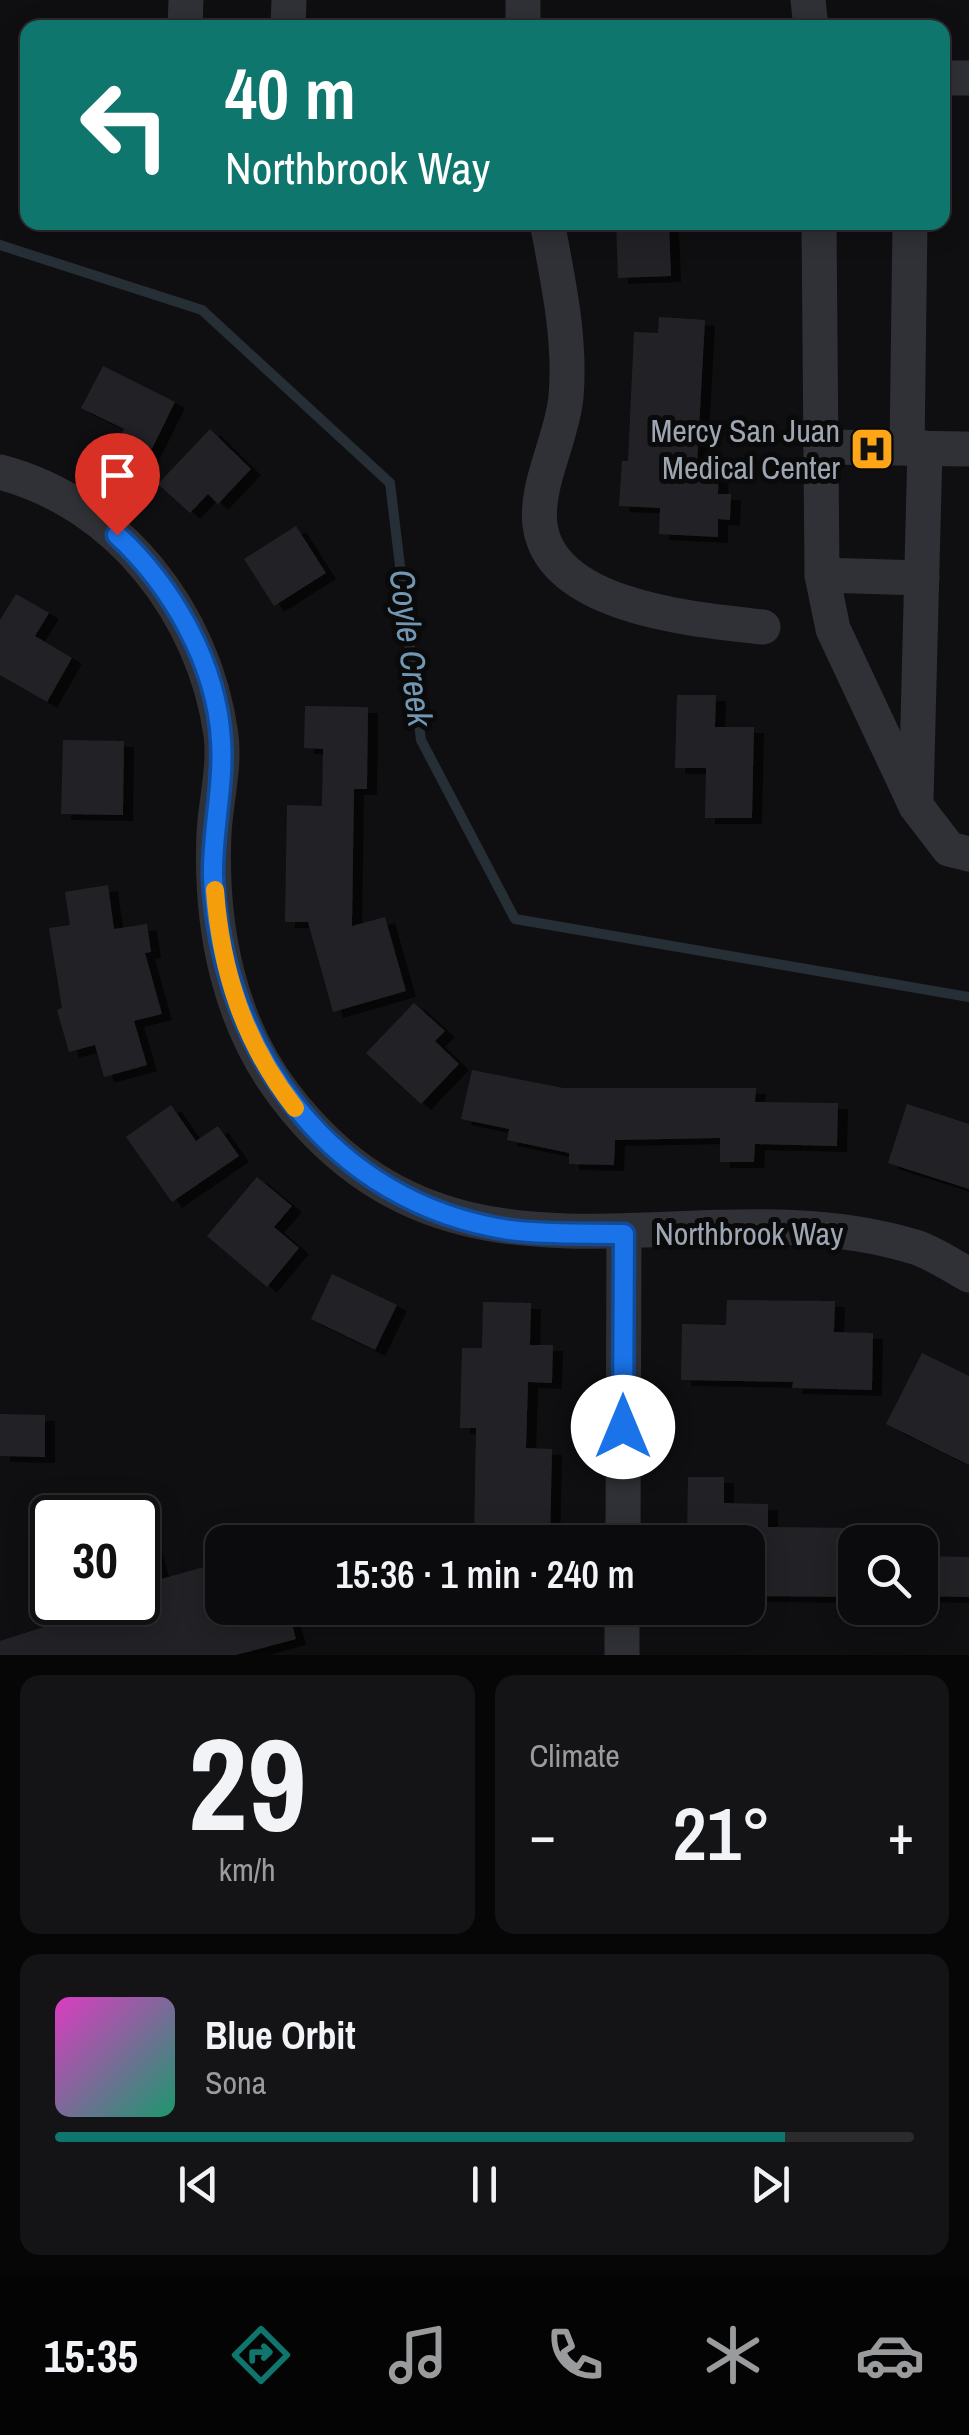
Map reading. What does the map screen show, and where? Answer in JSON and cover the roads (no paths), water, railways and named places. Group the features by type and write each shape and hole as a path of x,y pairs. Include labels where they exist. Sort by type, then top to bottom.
{"street":[{"path":"549,230 561,294 566,380 559,440 542,500 540,525 549,550 570,575 621,601 672,617 763,627"},
{"path":"820,230 822,575 833,629 916,806 949,849 969,854"},
{"path":"910,230 922,578 916,806"},
{"path":"821,447 969,449"},
{"name":"Northbrook Way","path":"0,472 59,497 117,535 142,558 189,632 212,684 221,738 213,875 224,967 260,1057 312,1130 350,1164 392,1190 450,1215 510,1230 624,1234 837,1232 920,1248 969,1275"},
{"path":"822,575 922,578"},
{"path":"622,1525 624,1234"},
{"path":"622,1625 622,1655"}],"waterway":[{"name":"Coyle Creek","path":"0,245 202,310 390,483 421,740 515,919 969,997"}],"place":[{"name":"Mercy San Juan Medical Center","path":"872,449"}]}
